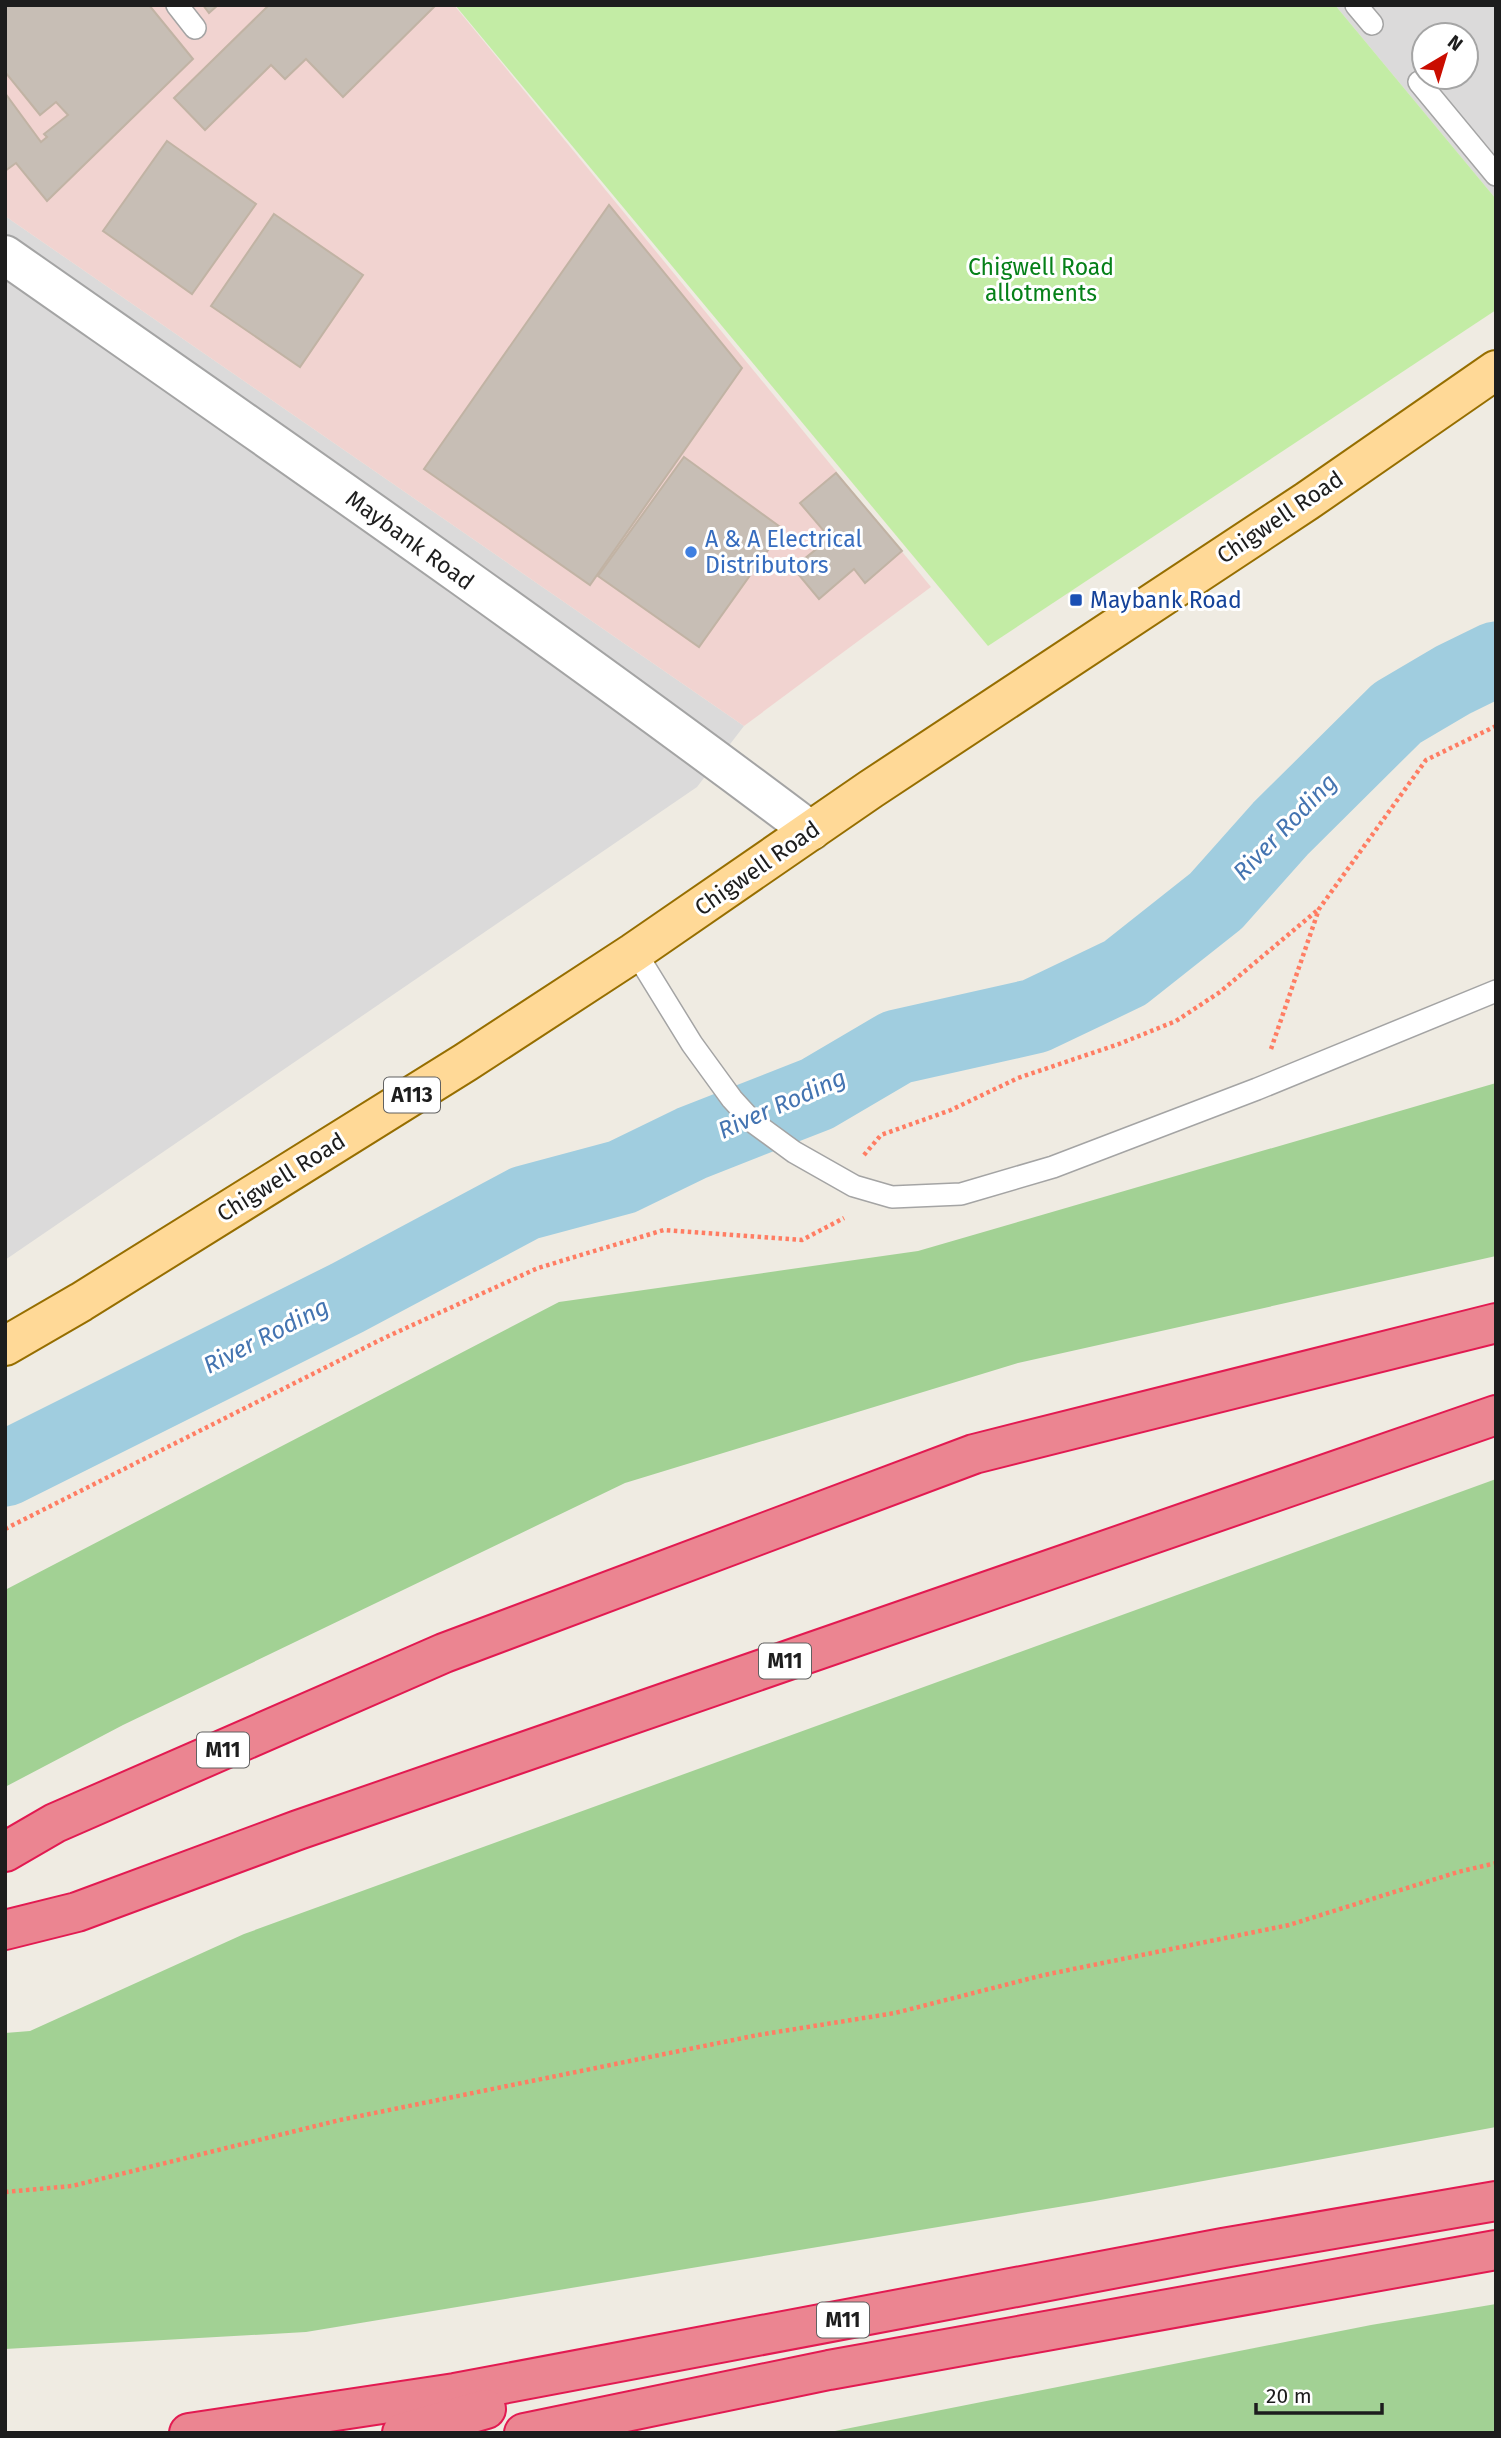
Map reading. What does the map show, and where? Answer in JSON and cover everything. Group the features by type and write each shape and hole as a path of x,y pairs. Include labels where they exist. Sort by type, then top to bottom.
{"highway":[{"name":"M11","path":"5,1852 55,1823 444,1653 974,1454 1496,1324"},
{"name":"M11","path":"5,1930 76,1912 298,1830 1496,1415"},
{"name":"M11","path":"189,2433 456,2393 1223,2248 1496,2201"},
{"name":"M11","path":"402,2433 484,2409 1223,2248"},
{"name":"M11","path":"524,2433 830,2370 1496,2250"}],"main road":[{"name":"Chigwell Road","path":"5,1346 454,1069 633,953 1039,677 1307,501 1496,370"}],"street":[{"name":"Maybank Road","path":"5,255 361,505 811,831"}],"lane":[{"path":"177,5 195,28"},
{"path":"1356,5 1372,24"},
{"path":"1427,91 1496,174"},
{"path":"633,953 644,966 692,1044 732,1099 753,1122 794,1152 854,1185 892,1197 961,1195 1053,1167 1258,1089 1496,991"}],"path":[{"path":"862,1157 881,1135 951,1110 1018,1078 1119,1044 1176,1021 1220,992 1319,909 1426,760 1496,726"},
{"path":"1258,1089 1319,909"},
{"path":"5,1529 384,1338 538,1268 664,1230 802,1240 845,1217"},
{"path":"5,2192 72,2186 340,2120 758,2035 895,2014 1044,1975 1289,1925 1458,1872 1496,1863"}],"shaded area":[{"path":"5,5 454,5 931,587 744,726 5,216"},
{"path":"1335,5 1496,5 1496,199"},
{"path":"5,216 744,726 697,787 5,1260"}],"green space":[{"name":"Chigwell Road allotments","path":"455,5 1335,5 1496,199 1496,310 988,646"},
{"path":"1496,1083 1496,1256 1018,1363 625,1483 123,1725 5,1787 5,1590 559,1302 918,1251"},
{"path":"1496,1479 1496,2127 1095,2201 306,2332 5,2349 5,2033 30,2031 244,1934"},
{"path":"1496,2304 1496,2433 825,2433 1371,2325"}],"building":[{"path":"5,5 149,5 193,59 47,201 16,163 5,171 5,93 41,142 47,137 44,134 68,115 56,102 40,115 5,72"},
{"path":"203,5 218,5 209,13"},
{"path":"269,5 436,5 343,97 306,59 285,79 271,65 205,130 174,98"},
{"path":"167,141 256,204 192,294 103,231"},
{"path":"609,205 742,368 590,585 424,469"},
{"path":"274,214 363,275 300,367 211,306"},
{"name":"A & A Electrical Distributors","path":"684,457 783,529 699,647 598,576"},
{"path":"836,473 902,551 865,583 854,569 819,599 793,568 830,538 800,503"}],"waterway":[{"name":"River Roding","path":"5,1469 347,1298 525,1203 622,1177 692,1143 817,1094 897,1047 1035,1016 1125,973 1216,901 1281,828 1397,713 1453,680 1496,659"}],"place":[{"name":"A & A Electrical Distributors","path":"691,552"},
{"name":"Maybank Road","path":"1076,600"}]}
